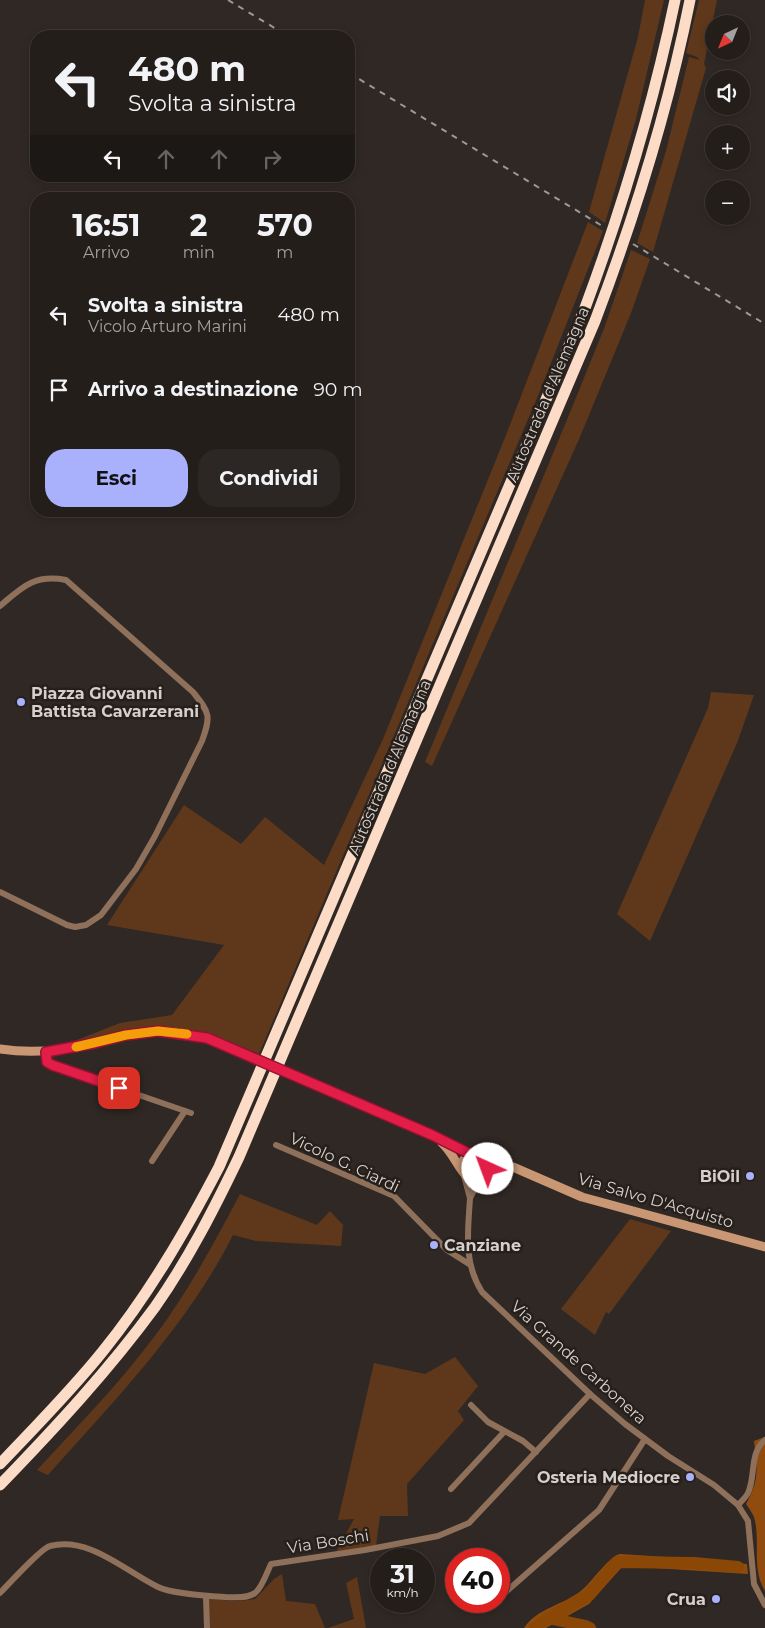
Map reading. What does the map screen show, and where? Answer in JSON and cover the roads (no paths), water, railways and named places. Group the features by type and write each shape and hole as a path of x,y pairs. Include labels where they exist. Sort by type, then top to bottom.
{"highway":[{"name":"Autostrada d'Alemagna","path":"0,1464 67,1393 103,1352 126,1321 171,1255 219,1167 585,308 619,212 646,123 674,0"},
{"name":"Autostrada d'Alemagna","path":"0,1485 98,1380 155,1306 197,1240 239,1157 596,321 649,166 680,48 690,0"}],"street":[{"path":"0,606 25,585 38,580 52,578 66,580 193,692 208,713 208,725 202,741 155,836 136,869 101,915 86,925 75,927 67,925 0,892"},
{"name":"Via Salvo D'Acquisto","path":"0,1049 46,1052 126,1035 158,1031 207,1038 432,1135 470,1154 477,1153 582,1197 765,1247"},
{"path":"46,1052 47,1062 52,1065 188,1112 152,1162"},
{"name":"Via Salvo D'Acquisto","path":"432,1135 450,1151 463,1172"},
{"name":"Vicolo G. Ciardi","path":"276,1145 394,1196 447,1250 469,1264"},
{"path":"470,1154 464,1158 461,1164 463,1172 469,1179 483,1177 498,1167 513,1167"},
{"path":"483,1177 488,1169 486,1158"},
{"name":"Via Grande Carbonera","path":"463,1172 470,1198 469,1264 474,1280 482,1292 590,1394 645,1439 714,1485 738,1505"},
{"name":"Via Grande Carbonera","path":"470,1198 483,1177"},
{"name":"Via Boschi","path":"0,1593 47,1547 66,1544 85,1549 115,1562 159,1588 206,1596 250,1596 256,1592 271,1564 365,1550 438,1536 468,1523 590,1394"},
{"path":"471,1405 488,1422 523,1441 536,1452"},
{"path":"451,1489 504,1432"},
{"path":"510,1588 599,1510 645,1439"},
{"path":"765,1440 759,1446 748,1493 738,1505 748,1521 754,1584 765,1606"},
{"path":"206,1596 207,1628"}],"waterway":[{"path":"535,1628 548,1618 589,1595 617,1562 694,1563 738,1567"},
{"path":"548,1618 590,1628"}],"railway":[{"path":"228,0 278,30"},
{"path":"355,77 604,227"},
{"path":"633,244 765,324"}],"place":[{"name":"Piazza Giovanni Battista Cavarzerani","path":"21,702"},
{"name":"BiOil","path":"750,1176"},
{"name":"Canziane","path":"434,1245"},
{"name":"Osteria Mediocre","path":"690,1477"},
{"name":"Crua","path":"716,1599"}]}
